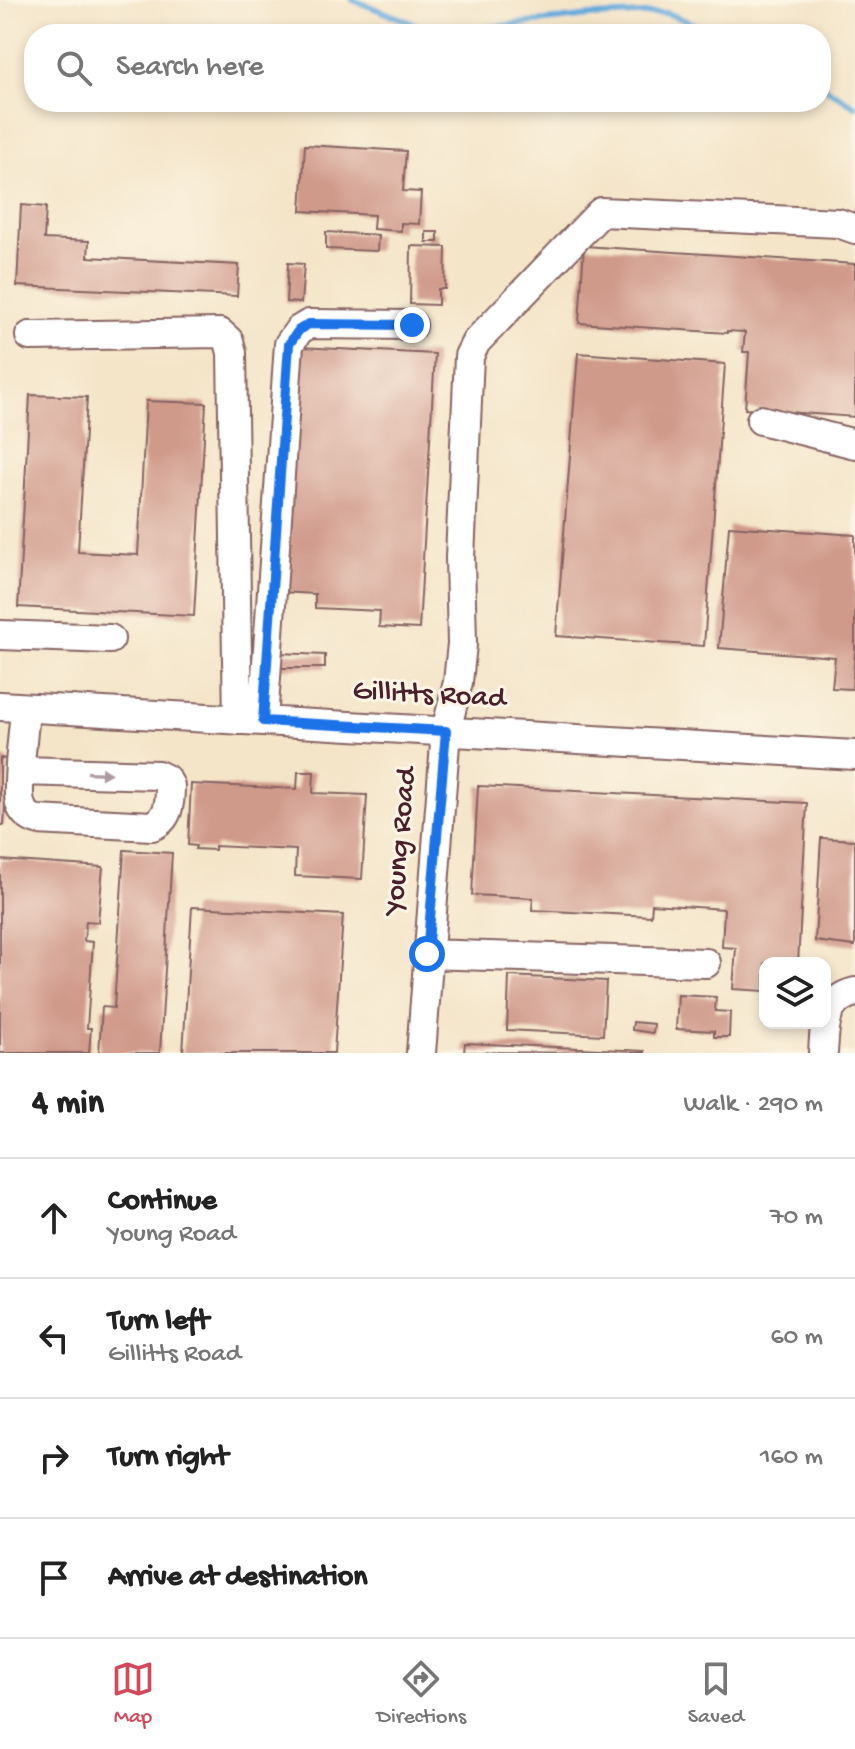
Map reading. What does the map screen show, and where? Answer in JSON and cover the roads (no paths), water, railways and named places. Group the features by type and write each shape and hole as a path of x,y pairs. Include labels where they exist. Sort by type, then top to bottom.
{"lane":[{"name":"Young Road","path":"421,1053 446,731 458,682 462,644 460,558 468,371 469,356 476,342 601,212 838,223 855,229"},
{"path":"250,721 289,344 299,330 309,324 412,325"},
{"path":"30,336 220,333 229,341 250,721"},
{"path":"761,420 855,444"},
{"path":"0,635 110,639"},
{"name":"Gillitts Road","path":"13,707 855,755"},
{"path":"13,707 21,771 20,803 24,812 37,820 152,826 161,822 166,815 170,786 166,779 158,775 21,771"},
{"path":"427,954 706,963"},
{"path":"823,1053 826,1016 841,995 855,992"}],"waterway":[{"path":"353,0 415,24"},
{"path":"518,24 590,16 667,13 694,24"},
{"path":"831,91 855,106"}]}
